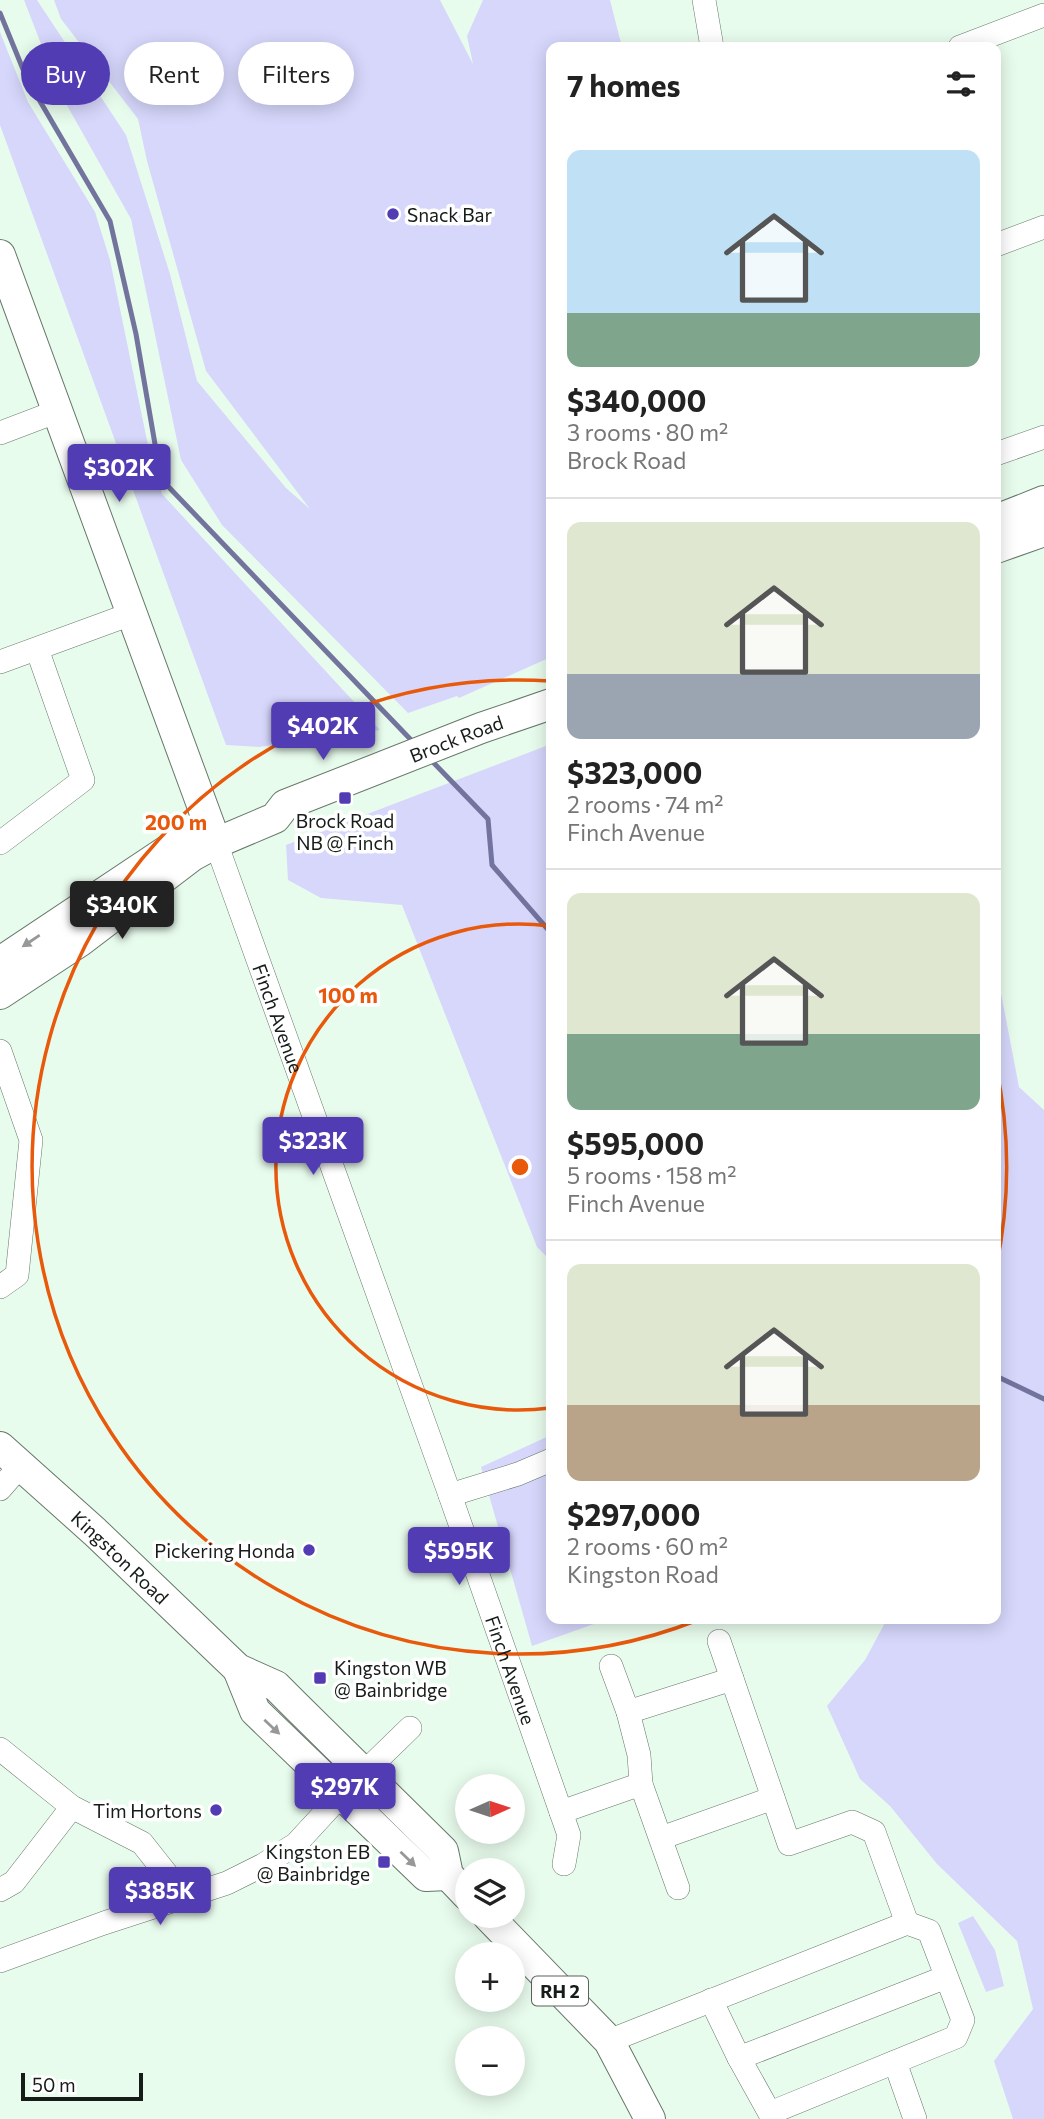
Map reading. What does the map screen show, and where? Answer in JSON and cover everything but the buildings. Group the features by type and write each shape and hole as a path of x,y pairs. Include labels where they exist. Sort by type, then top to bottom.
{"main road":[{"name":"Finch Avenue","path":"0,255 212,833"},
{"path":"1001,518 1044,501"},
{"path":"1001,546 1042,531"},
{"name":"Brock Road","path":"0,962 270,799 285,804 546,706"},
{"name":"Brock Road","path":"0,994 79,942 192,856 212,833"},
{"name":"Kingston Road","path":"10,1456 95,1532 238,1669 276,1686 443,1851 455,1878"},
{"name":"Kingston Road","path":"238,1669 255,1711 426,1876 455,1884"},
{"name":"RH 2","path":"500,1928 608,2041 650,2119"}],"street":[{"path":"704,0 711,42"},
{"path":"973,42 1044,15"},
{"path":"1001,243 1044,227"},
{"path":"0,433 58,411"},
{"path":"1001,452 1044,437"},
{"path":"0,662 131,614"},
{"path":"0,843 83,780 37,649"},
{"name":"Finch Avenue","path":"212,833 569,1835 564,1864"},
{"path":"0,1287 17,1275 31,1140 1,1058"},
{"path":"0,1489 10,1456"},
{"path":"450,1495 518,1474 546,1462"},
{"path":"719,1641 789,1844 852,1822 874,1832 907,1923"},
{"path":"611,1666 628,1712 639,1755 641,1784 678,1888"},
{"path":"628,1712 732,1679"},
{"path":"0,1961 227,1882 263,1865 296,1844 342,1794 410,1728"},
{"path":"0,1749 72,1807 142,1843 184,1896"},
{"path":"561,1812 641,1784"},
{"path":"661,1838 773,1798"},
{"path":"0,1890 13,1882 72,1807"},
{"path":"608,2041 711,2000 907,1923 929,1931 963,2020 956,2037 772,2116 739,2058 711,2000"},
{"path":"739,2058 946,1977"},
{"path":"895,2062 915,2119"}],"shaded area":[{"path":"24,0 37,0 65,42 40,42"},
{"path":"54,0 440,0 473,64 467,36 483,0 610,0 621,42 546,42 546,659 459,698 457,696 408,713 222,525 181,460 131,219 67,105 106,105 126,135 170,274 197,381 286,488 310,509 206,371 147,161 138,119 127,105 224,105 224,42 124,42 124,101 110,83 110,42 79,42 61,19"},
{"path":"0,32 21,84 21,105 30,105 95,212 110,260 150,455 162,494 380,730 259,747 226,745 0,125"},
{"path":"546,746 546,1256 537,1247 402,905 321,898 288,880 286,845"},
{"path":"1001,993 1019,1087 1044,1110 1044,2119 1013,2119 994,2061 1033,2009 1017,1941 937,1864 890,1806 860,1779 827,1706 865,1660 884,1624 1001,1624"},
{"path":"546,1437 546,1624 594,1624 532,1646 481,1467"},
{"path":"973,1916 995,1950 1004,1986 986,1992 958,1923"}],"waterway":[{"path":"0,13 27,79 110,221 136,334 161,479 414,743"},
{"path":"429,758 488,819 492,865 546,927"},
{"path":"1001,1378 1044,1399"}],"place":[{"name":"Snack Bar","path":"393,214"},
{"name":"Brock Road NB @ Finch","path":"345,798"},
{"name":"Pickering Honda","path":"309,1550"},
{"name":"Kingston WB @ Bainbridge","path":"320,1678"},
{"name":"Tim Hortons","path":"216,1810"},
{"name":"Kingston EB @ Bainbridge","path":"384,1862"}]}
